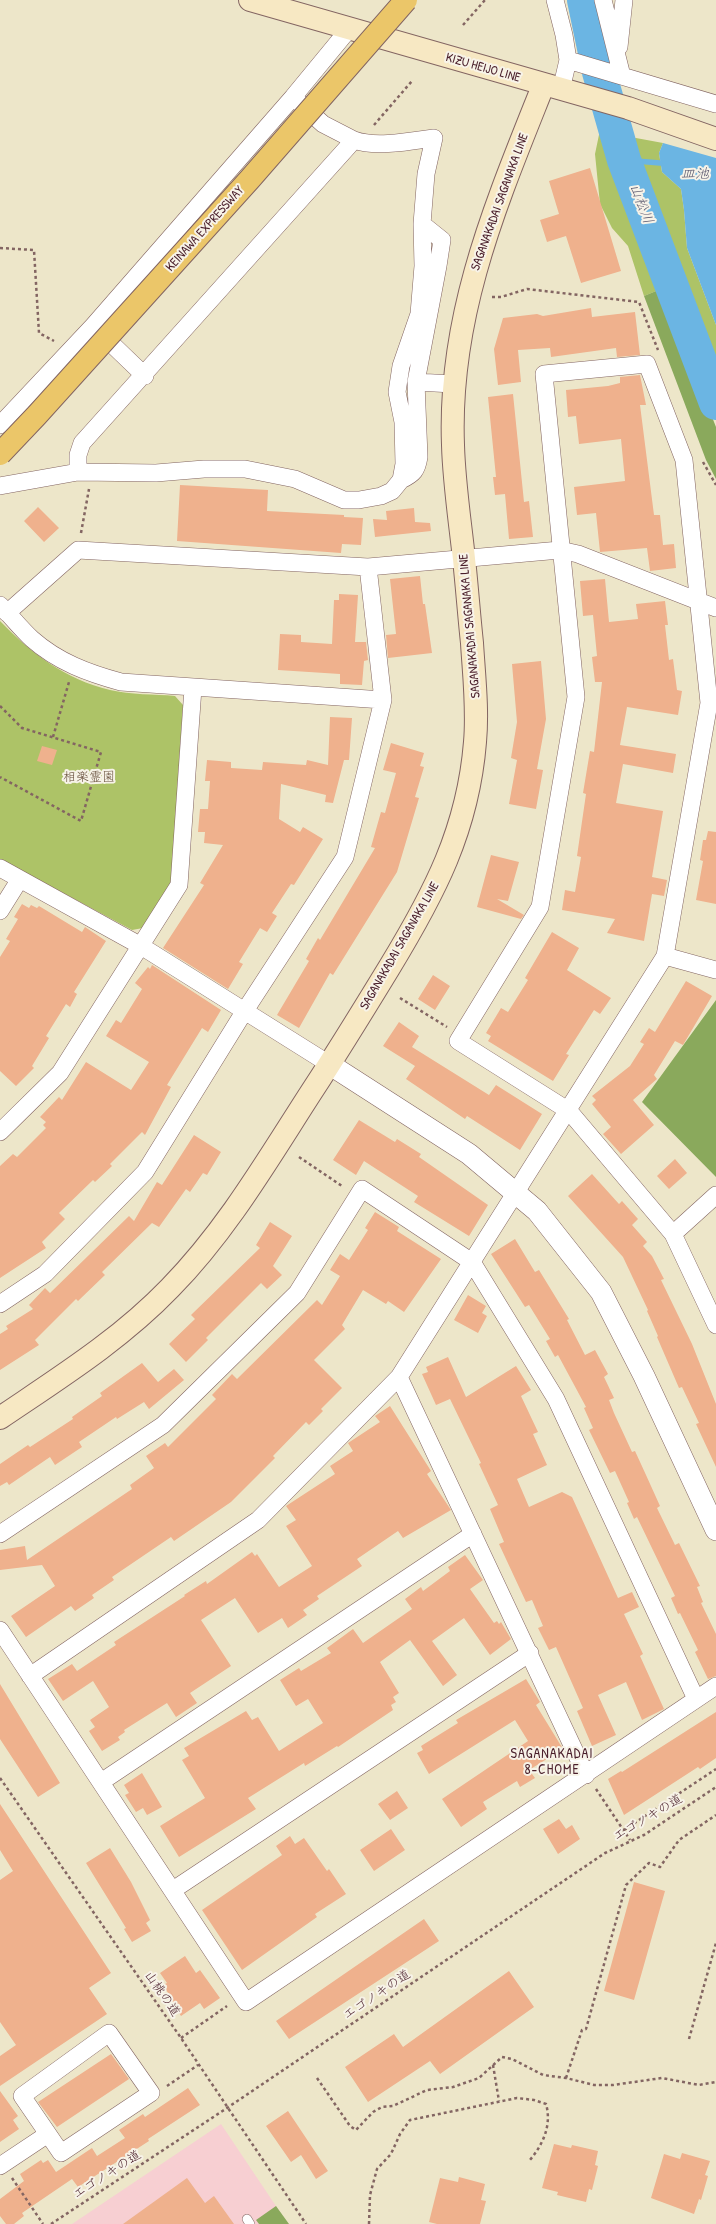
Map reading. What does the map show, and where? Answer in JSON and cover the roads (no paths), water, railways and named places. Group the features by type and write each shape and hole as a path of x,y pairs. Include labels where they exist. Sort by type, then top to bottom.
{"highway":[{"name":"KEINAWA EXPRESSWAY","path":"0,454 239,191 406,0"}],"main road":[{"name":"KIZU HEIJO LINE","path":"250,0 552,88 628,108 716,139"},
{"name":"SAGANAKADAI SAGANAKA LINE","path":"0,1418 89,1358 167,1291 224,1226 329,1064 424,911 447,862 463,812 473,760 476,697 453,445 453,384 459,338 474,271 488,225 552,88"}],"street":[{"path":"552,88 568,60 564,35 555,0"},
{"path":"603,0 622,76"},
{"path":"618,56 624,0"},
{"path":"0,425 93,326 293,97 349,29"},
{"path":"568,60 716,104"},
{"path":"293,97 323,124 356,141 391,143 434,138 426,174 422,224 423,266 419,314 401,366 397,392 403,422 404,464 401,480"},
{"path":"85,472 78,455 82,443 145,376 356,141"},
{"path":"0,486 85,472 156,473 204,469 245,469 295,479 344,500 359,500 381,496 392,491 401,480 413,475 420,457 416,382 442,240 422,224"},
{"path":"93,326 145,376"},
{"path":"30,1676 258,1520 399,1376 569,1111 665,956 709,703 697,600 684,460 647,364 544,374 560,550 576,697 540,907 458,1041 569,1111 673,1234 716,1325"},
{"path":"416,382 453,384"},
{"path":"383,700 121,682 86,673 55,657 32,639 4,609 78,550 368,567 464,560 560,550 578,554 716,608"},
{"path":"0,1304 45,1274 145,1172 244,1012 345,857 383,700 368,567"},
{"path":"0,1132 60,1074 179,885 193,688"},
{"path":"0,868 142,946 244,1012 329,1064 469,1154 537,1211 601,1292 644,1376 716,1530"},
{"path":"0,911 20,879"},
{"path":"665,956 716,970"},
{"path":"0,1534 163,1425 297,1293 362,1189 472,1262 556,1399 696,1699"},
{"path":"673,1234 716,1195"},
{"path":"399,1376 586,1775"},
{"path":"101,1782 473,1534"},
{"path":"0,1630 246,2002 586,1775 716,1686"},
{"path":"173,1890 530,1653"},
{"path":"109,2033 151,2093 61,2153 48,2134 22,2096 109,2033"},
{"path":"1,2164 48,2134"}],"water":[{"path":"571,0 593,0 597,19 577,26"},
{"name":"皿池","path":"663,143 716,158 716,325 687,248 681,189 662,172 659,153"}],"waterway":[{"name":"山松川","path":"584,0 599,72 624,160 716,403"},
{"path":"624,160 660,163"}],"district":[{"name":"SAGANAKADAI 8-CHOME","path":"552,1762"}],"park label":[{"name":"相楽霊園","path":"89,778"}]}
